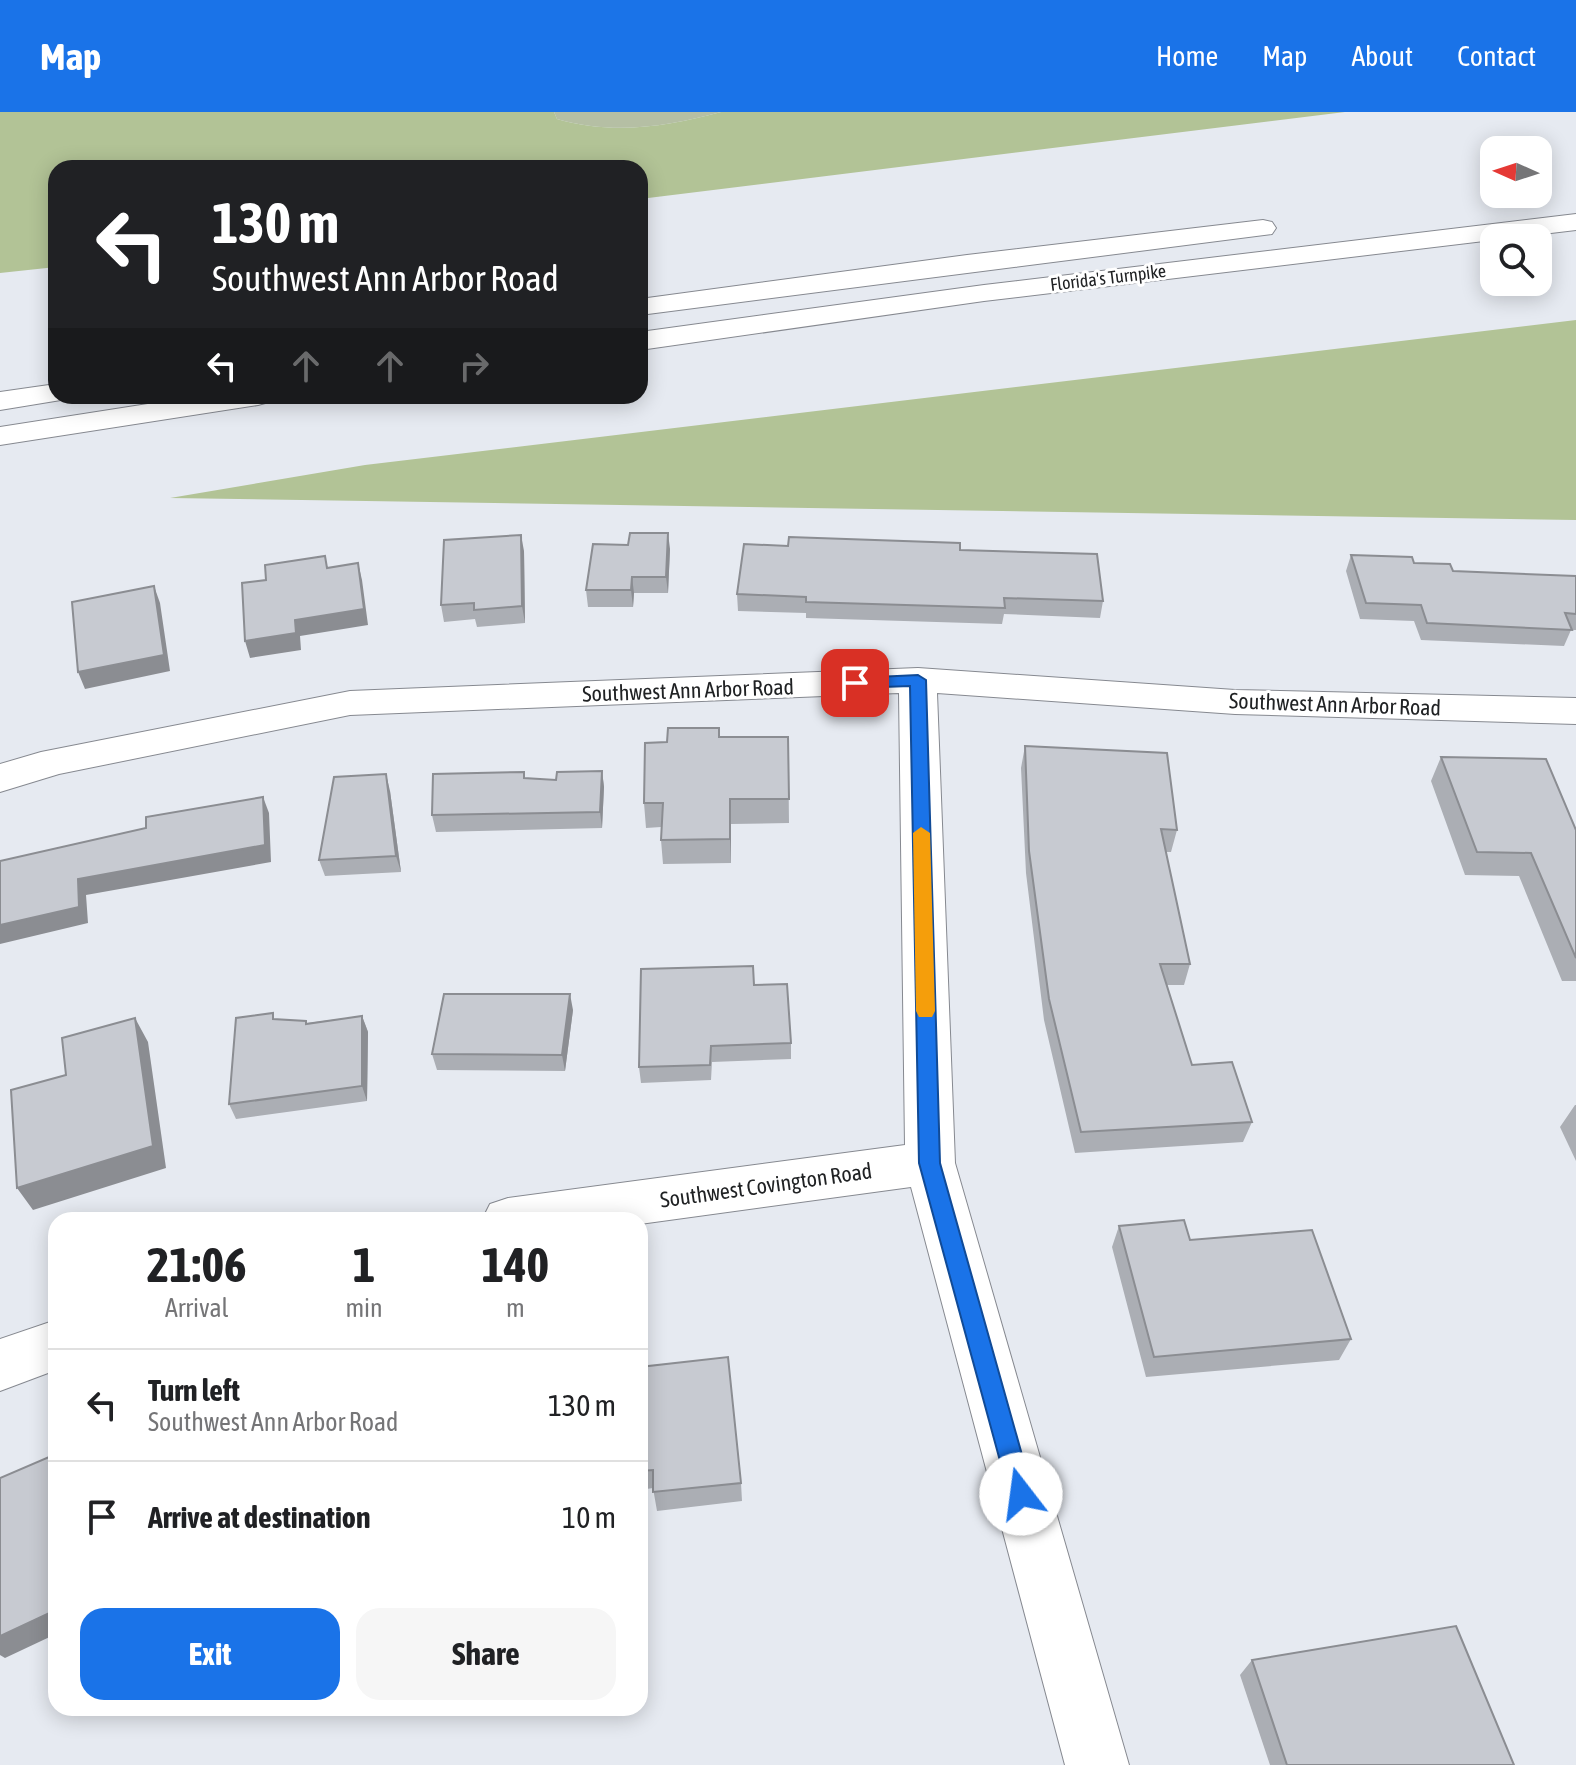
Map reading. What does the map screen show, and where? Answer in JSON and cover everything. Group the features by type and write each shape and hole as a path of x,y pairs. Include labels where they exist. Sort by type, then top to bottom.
{"main road":[{"name":"Florida's Turnpike","path":"648,340 1016,289 1576,222"},
{"name":"Florida's Turnpike","path":"648,306 967,263 1293,225"},
{"path":"0,401 48,394"},
{"path":"0,436 206,404"},
{"path":"918,680 930,1163 1097,1765"},
{"name":"Southwest Ann Arbor Road","path":"0,778 55,761 350,703 918,680 1235,702 1576,711"},
{"name":"Southwest Covington Road","path":"567,1212 930,1163"},
{"path":"0,1365 48,1348"}],"green space":[{"path":"0,112 554,112 557,119 619,128 680,122 721,112 1345,112 648,198 648,160 48,160 48,268 0,273"},
{"path":"554,112 721,112 680,122 619,128 557,119"},
{"path":"1576,320 1576,520 170,498 365,465"}],"building":[{"path":"630,533 668,533 666,577 632,577 631,590 586,590 593,544 628,545"},
{"path":"521,535 522,606 474,610 474,603 441,605 444,540"},
{"path":"789,537 960,543 960,550 1097,554 1103,601 1004,598 1005,608 806,602 806,597 737,594 744,544 788,546"},
{"path":"1351,555 1412,557 1414,563 1450,564 1453,571 1576,576 1576,614 1565,613 1572,630 1427,623 1421,605 1366,603"},
{"path":"325,556 327,568 358,563 364,609 295,620 296,633 245,641 242,583 266,580 265,565"},
{"path":"154,586 164,655 78,672 72,602"},
{"path":"668,728 719,728 719,737 788,737 789,799 730,799 730,839 661,840 663,803 644,803 645,743 667,742"},
{"path":"1025,746 1167,753 1177,830 1161,829 1190,964 1160,964 1192,1065 1232,1062 1252,1122 1081,1132 1049,999 1029,851"},
{"path":"1441,757 1546,759 1576,830 1576,958 1531,853 1477,852"},
{"path":"602,771 600,812 432,815 433,774 524,772 524,778 556,780 557,772"},
{"path":"386,774 396,856 319,860 334,777"},
{"path":"263,797 265,845 78,879 79,907 0,925 0,861 146,828 146,817"},
{"path":"753,966 754,985 787,984 791,1043 711,1046 710,1065 639,1067 641,969"},
{"path":"444,994 570,994 562,1055 432,1054"},
{"path":"273,1013 273,1019 306,1021 306,1024 362,1016 362,1086 229,1104 236,1018"},
{"path":"135,1018 153,1146 17,1188 11,1090 66,1075 62,1038"},
{"path":"1184,1220 1190,1240 1312,1230 1351,1339 1154,1357 1119,1226"},
{"path":"728,1357 741,1483 653,1492 653,1470 648,1470 648,1366"},
{"path":"48,1457 48,1614 0,1636 0,1478"},
{"path":"1456,1626 1514,1765 1287,1765 1252,1660"}],"slow traffic":[{"path":"921,833 926,1011"}],"route":[{"path":"855,683 918,680 930,1163 1021,1494"}]}
